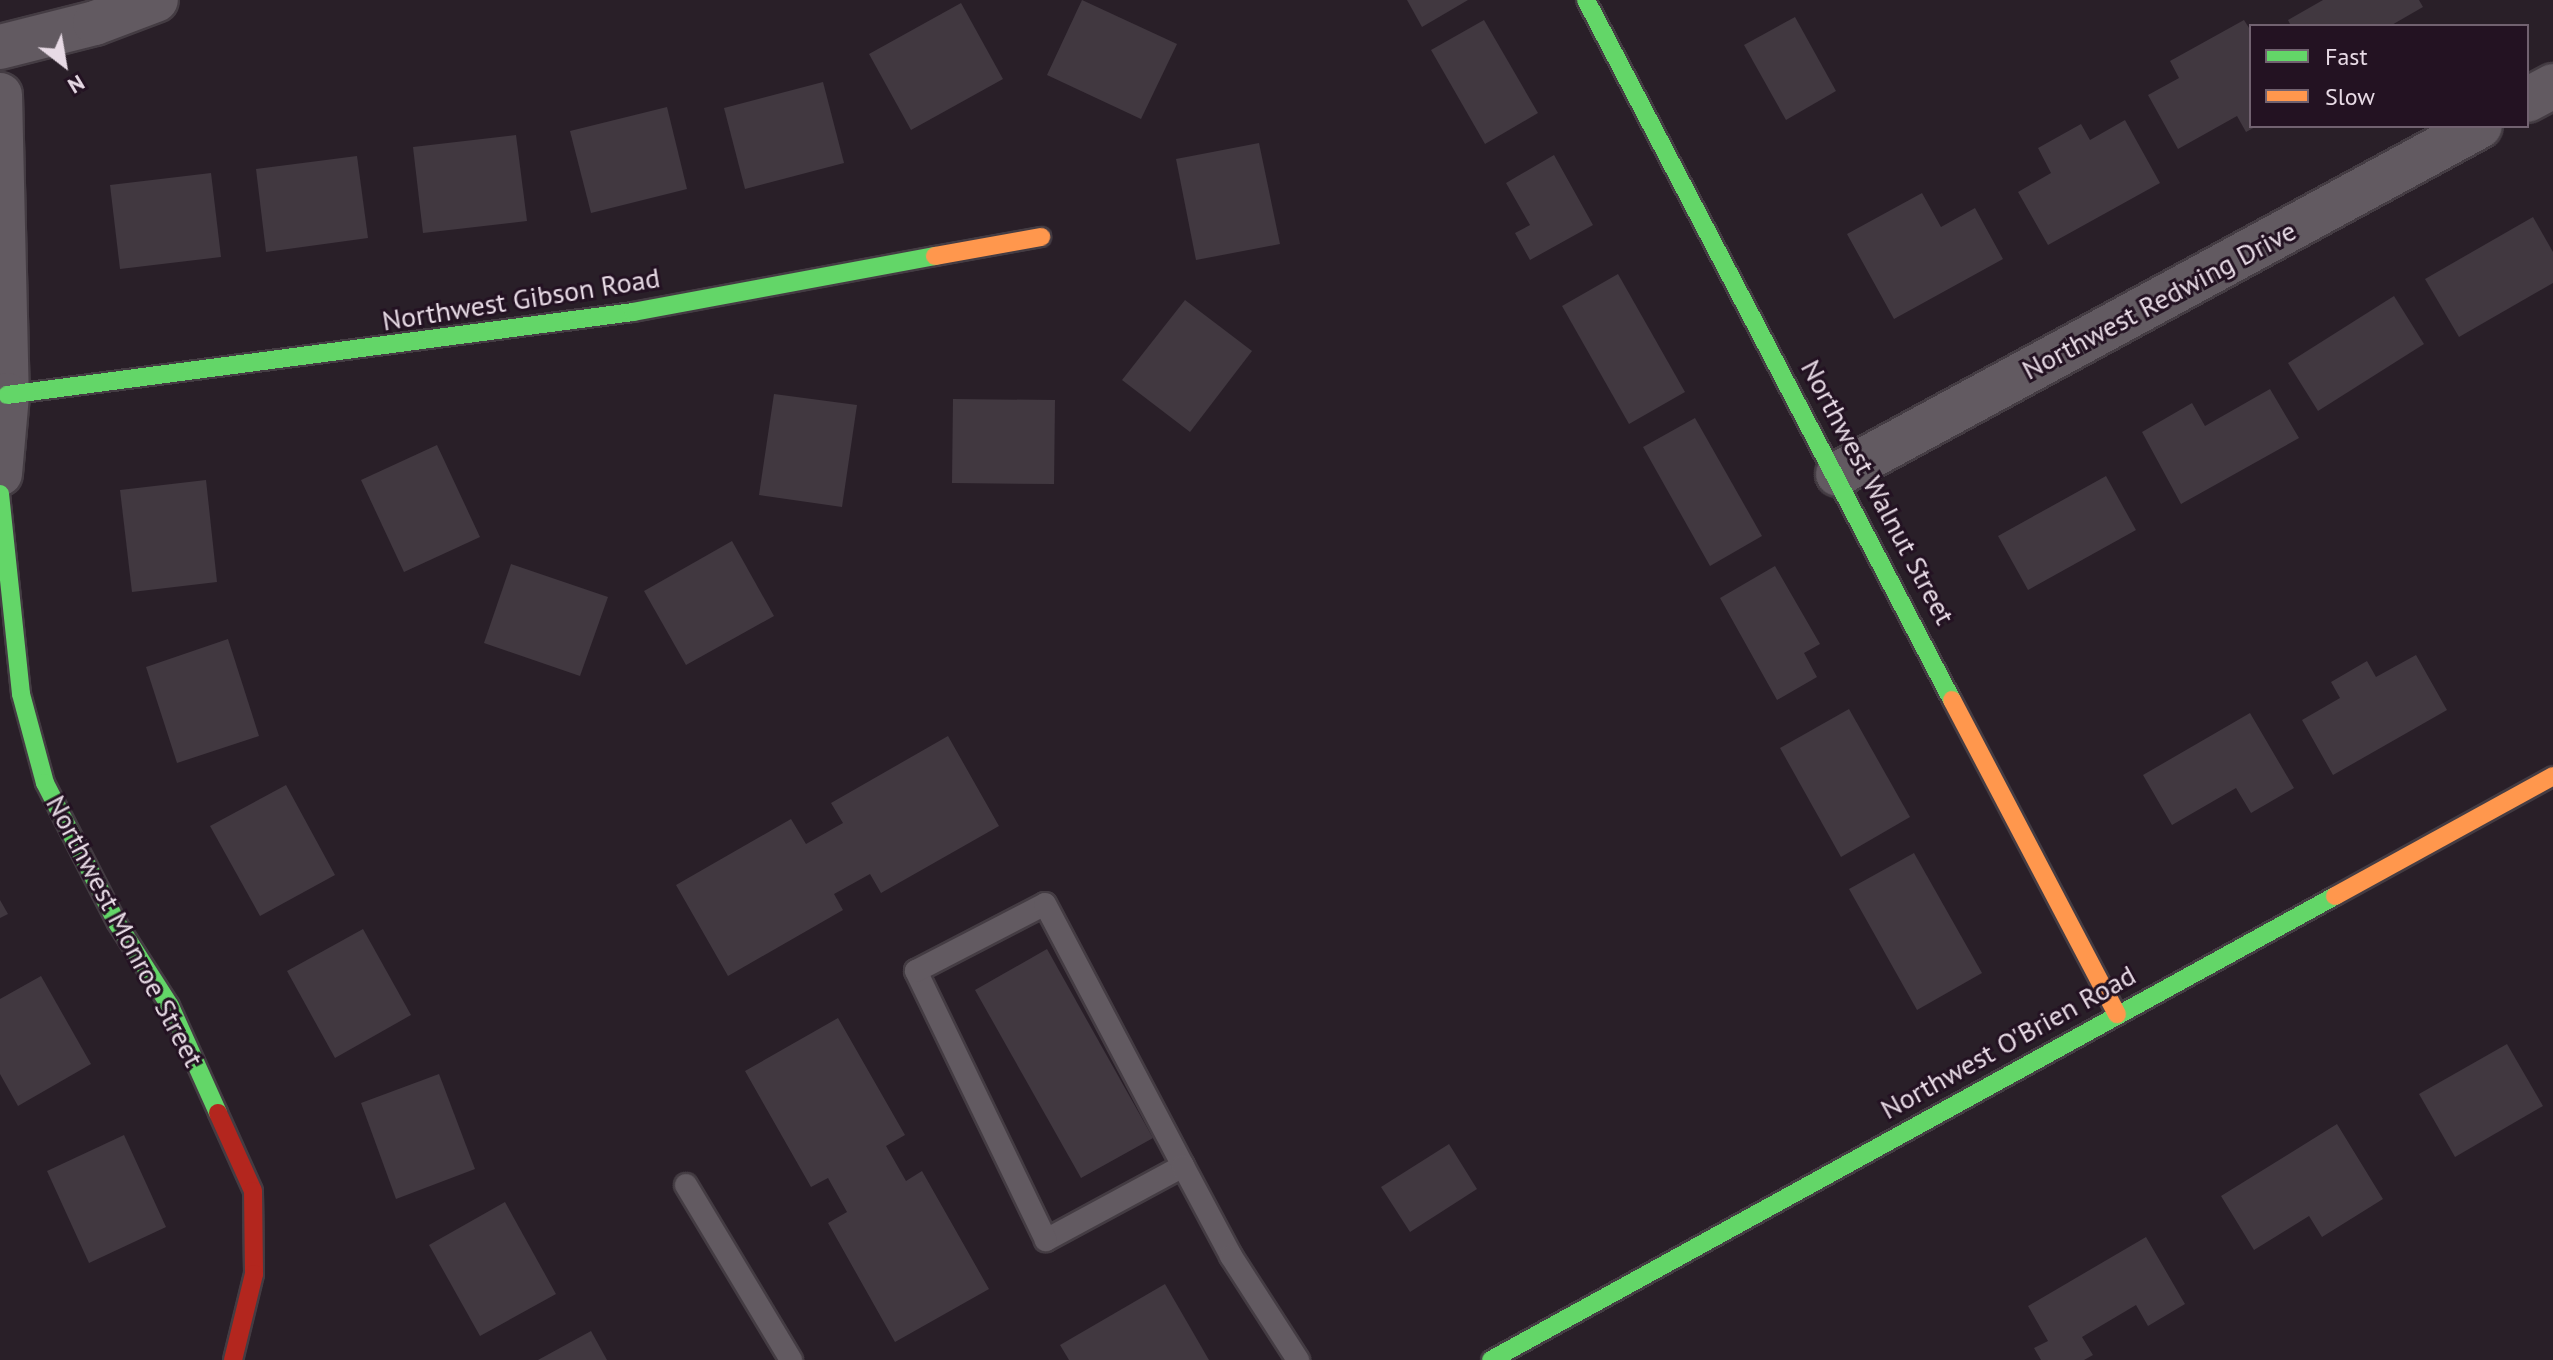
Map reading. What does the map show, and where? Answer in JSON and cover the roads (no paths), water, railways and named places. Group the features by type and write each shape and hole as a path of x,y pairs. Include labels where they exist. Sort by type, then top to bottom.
{"street":[{"path":"0,47 95,23 156,0"},
{"name":"Northwest Walnut Street","path":"1586,0 1838,474 2117,1014"},
{"path":"2529,99 2553,86"},
{"path":"0,95 7,395 0,474"},
{"name":"Northwest Redwing Drive","path":"1838,474 2476,128"},
{"name":"Northwest Gibson Road","path":"7,395 633,312 1041,237"},
{"name":"Northwest Monroe Street","path":"0,494 10,697 45,783 117,923 170,1006 253,1191 254,1274 233,1360"},
{"name":"Northwest O'Brien Road","path":"1491,1360 2553,776"}],"lane":[{"path":"1183,1166 1046,1240 916,971 1045,904 1231,1256 1298,1360"},
{"path":"686,1185 791,1360"}]}
